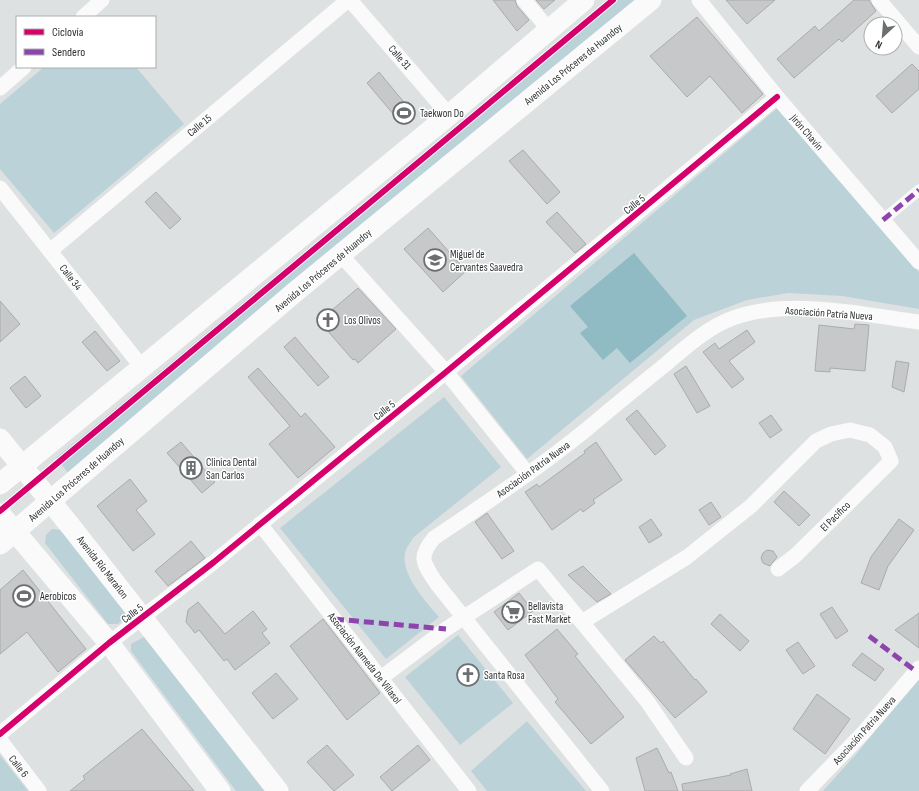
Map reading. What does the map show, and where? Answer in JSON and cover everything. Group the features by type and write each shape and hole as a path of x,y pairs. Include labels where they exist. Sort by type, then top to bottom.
{"main road":[{"path":"0,484 449,115 550,31 584,0"},
{"name":"Avenida Los Próceres de Huandoy","path":"8,539 50,501 341,254 651,0"},
{"name":"Avenida Río Marañon","path":"0,439 278,791"},
{"path":"0,514 8,539 109,644 220,791"}],"street":[{"path":"83,16 102,0"},
{"name":"Calle 31","path":"349,0 449,115"},
{"name":"Calle 15","path":"50,251 349,0"},
{"path":"524,0 550,31"},
{"name":"Jirón Chavín","path":"699,0 777,97 919,262"},
{"path":"883,1 919,47"},
{"path":"0,88 23,68"},
{"name":"Calle 5","path":"0,734 446,372 777,97"},
{"name":"Calle 34","path":"0,188 142,366"},
{"path":"883,220 919,190"},
{"path":"341,254 446,372 528,474"},
{"name":"Asociación Patria Nueva","path":"602,791 464,618 424,565 423,558 426,548 434,538 528,474 585,430 698,338 732,318 764,310 801,309 851,313 919,322"},
{"name":"El Pacifico","path":"582,622 687,557 751,506 816,441 831,434 850,430 870,435 885,447 890,461 796,555 778,569"},
{"name":"Asociación Alameda De Villasol","path":"260,524 469,791"},
{"path":"381,678 464,618 538,569 582,622 592,637 647,702 686,758"},
{"name":"Asociación Patria Nueva","path":"807,791 864,732 919,668"},
{"name":"Calle 6","path":"0,740 39,791"}],"shaded area":[{"path":"607,0 637,0 69,474 56,458"},
{"path":"43,68 137,68 184,124 54,233 0,169 0,104"},
{"path":"781,105 919,272 919,309 842,296 788,293 747,300 694,320 527,459 461,376"},
{"path":"444,397 501,467 414,537 406,550 406,568 409,577 439,617 386,659 280,528"},
{"path":"52,529 61,530 125,611 123,619 118,624 108,624 45,543 46,535"},
{"path":"458,635 513,703 460,745 405,677"},
{"path":"144,637 152,640 267,791 236,791 131,651 131,644"},
{"path":"919,676 919,791 823,791 858,752"},
{"path":"527,721 586,791 487,791 471,771"},
{"path":"0,755 28,791 0,791"}],"water":[{"path":"634,253 687,316 630,363 617,348 603,360 580,333 588,327 570,306"}],"building":[{"path":"493,0 515,0 517,6 529,20 517,31"},
{"path":"536,0 555,0 544,9"},
{"path":"726,0 775,0 747,24"},
{"path":"854,0 869,0 876,11 871,16 863,16 863,23 842,42 839,39 794,78 777,59 815,26 819,31"},
{"path":"697,17 763,94 742,113 710,76 687,97 650,56"},
{"path":"912,64 919,71 919,89 892,113 876,96"},
{"path":"379,72 412,112 400,122 367,83"},
{"path":"523,150 560,192 547,204 509,161"},
{"path":"156,192 181,219 170,229 145,202"},
{"path":"557,212 586,244 575,253 546,222"},
{"name":"Miguel de Cervantes Saavedra","path":"428,228 466,271 443,292 404,249"},
{"path":"358,288 396,329 358,363 355,359 353,360 319,321"},
{"path":"0,301 20,324 0,342"},
{"path":"855,324 869,325 865,371 830,368 830,372 815,371 819,325 854,329"},
{"path":"747,330 755,342 729,361 744,379 732,388 703,352 715,343 719,349"},
{"path":"95,331 120,361 107,371 82,342"},
{"path":"295,337 329,377 318,386 284,347"},
{"path":"896,361 909,363 904,392 892,387"},
{"path":"686,366 710,406 697,413 674,374"},
{"path":"258,368 301,417 305,413 335,447 298,478 269,444 290,426 248,377"},
{"path":"25,376 41,396 26,408 10,388"},
{"path":"637,410 666,446 655,455 626,419"},
{"path":"771,415 782,430 770,438 759,423"},
{"name":"Clinica Dental San Carlos","path":"181,442 215,482 202,493 167,453"},
{"path":"596,442 622,480 593,500 595,503 583,512 581,509 552,530 525,492 537,484 539,487 585,453 584,451"},
{"path":"130,479 147,501 136,510 155,534 133,551 97,506"},
{"path":"784,491 810,515 799,526 774,502"},
{"path":"711,502 721,517 709,525 699,510"},
{"path":"487,513 514,551 502,559 475,522"},
{"path":"651,519 662,535 649,543 639,527"},
{"path":"899,519 914,530 888,566 879,590 861,583 871,557"},
{"path":"191,541 205,558 168,586 155,571"},
{"path":"767,550 773,551 777,557 770,566 763,563 761,558 763,553"},
{"path":"583,566 611,594 597,602 568,575"},
{"path":"23,570 86,649 58,672 27,632 0,654 0,590"},
{"name":"Bellavista Fast Market","path":"519,593 533,611 508,630 494,612"},
{"path":"198,602 225,634 253,611 267,629 262,633 270,643 235,670 227,659 224,661 199,630 195,633 186,622 188,610"},
{"path":"832,607 848,631 836,639 820,614"},
{"path":"919,613 919,648 895,630"},
{"path":"720,614 749,641 740,651 711,624"},
{"path":"323,619 380,693 347,720 290,646"},
{"path":"557,629 578,654 575,656 624,717 591,744 555,702 558,699 525,655"},
{"path":"654,636 661,643 663,641 695,680 696,679 707,692 675,718 625,660"},
{"path":"798,642 815,666 803,674 786,650"},
{"path":"862,653 884,669 875,681 852,665"},
{"path":"276,673 298,699 273,719 252,693"},
{"path":"817,694 850,719 825,754 793,729"},
{"path":"142,729 194,791 70,791 85,779 83,776"},
{"path":"327,745 354,775 334,791 307,762"},
{"path":"418,745 430,760 392,791 380,777"},
{"path":"657,748 669,773 671,772 678,791 645,791 636,758"},
{"path":"747,769 752,791 683,791 682,784 731,775 730,774"}],"marked path":[{"path":"883,220 919,190"},
{"path":"334,619 446,629"},
{"path":"869,636 917,672"}],"cycle path":[{"path":"0,511 613,0"},
{"path":"0,734 109,643 214,562 446,372 777,97"}],"place":[{"name":"Taekwon Do","path":"404,113"},
{"name":"Miguel de Cervantes Saavedra","path":"435,260"},
{"name":"Los Olivos","path":"328,320"},
{"name":"Clinica Dental San Carlos","path":"191,468"},
{"name":"Aerobicos","path":"24,596"},
{"name":"Bellavista Fast Market","path":"513,612"},
{"name":"Santa Rosa","path":"468,675"}]}
